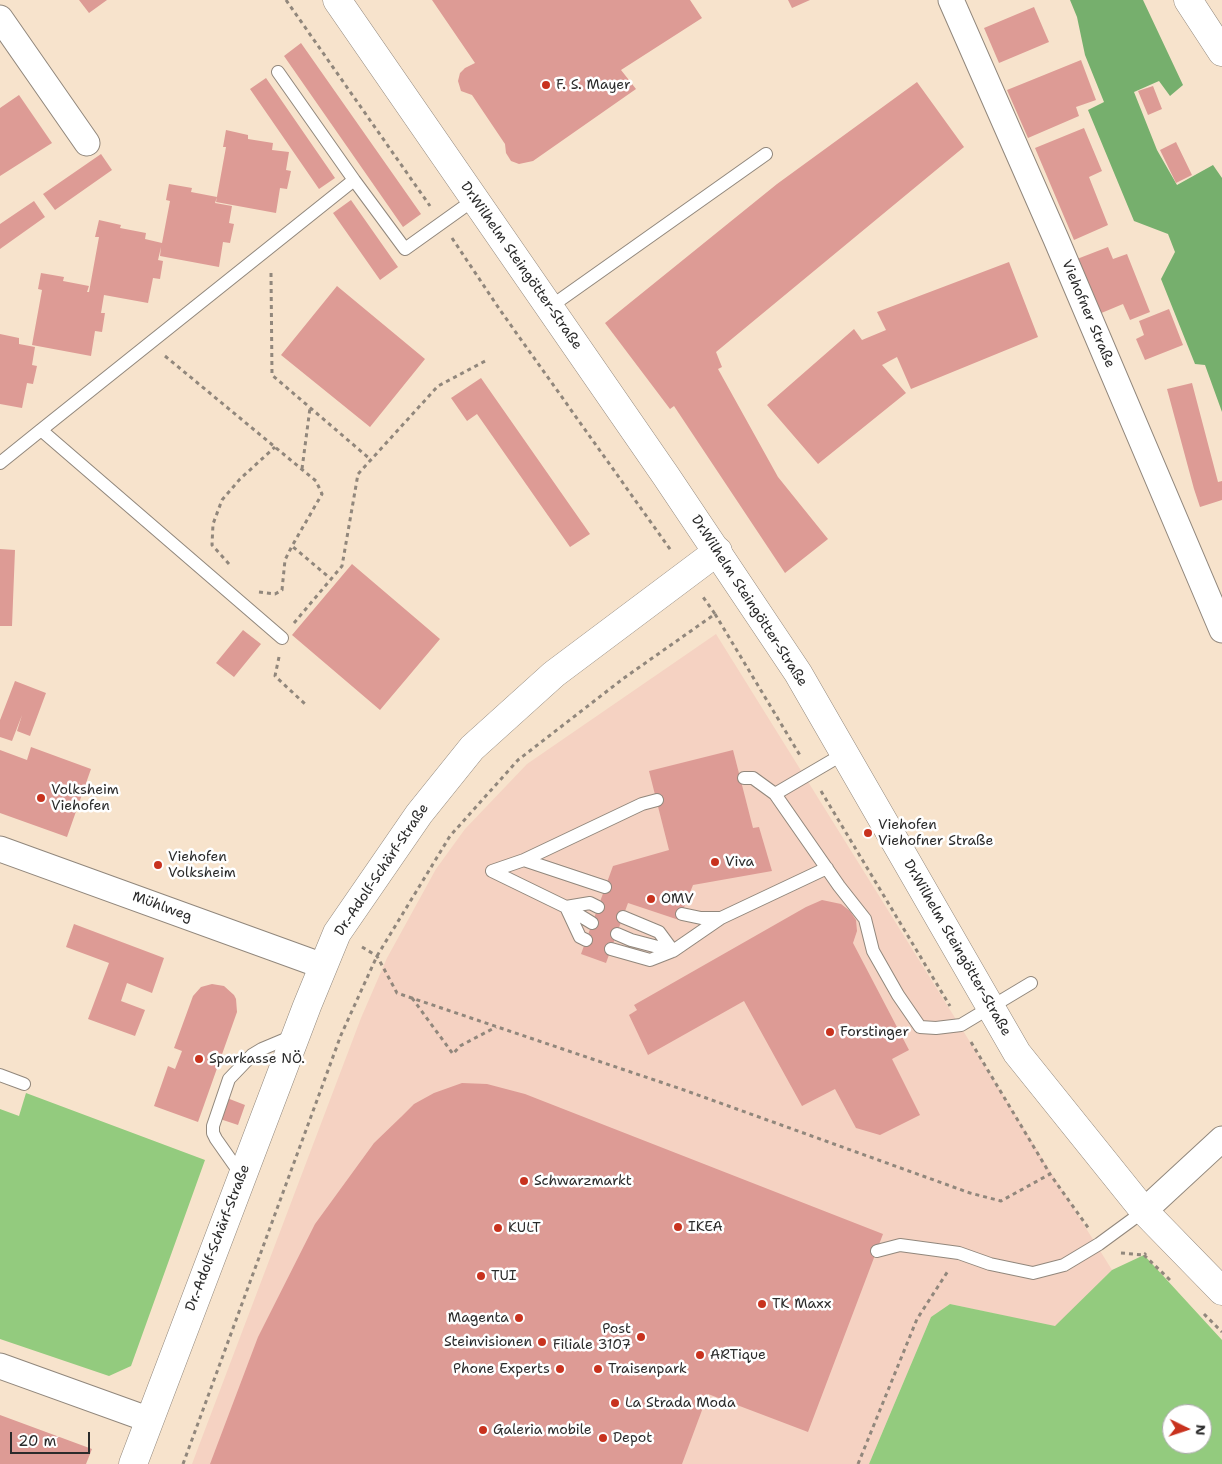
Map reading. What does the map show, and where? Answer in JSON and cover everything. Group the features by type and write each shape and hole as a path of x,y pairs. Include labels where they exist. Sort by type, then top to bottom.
{"main road":[{"name":"Dr.Wilhelm Steingötter-Straße","path":"338,0 718,552 798,673 1018,1053 1144,1211 1222,1291"},
{"path":"1188,0 1222,52"},
{"name":"Dr.-Adolf-Schärf-Straße","path":"133,1464 337,932 419,814 472,748 554,674 718,552"}],"street":[{"name":"Viehofner Straße","path":"951,0 1056,239 1222,630"},
{"path":"0,18 87,142"},
{"name":"Mühlweg","path":"0,849 323,966"},
{"path":"1144,1211 1222,1139"},
{"path":"0,1366 150,1420"}],"lane":[{"path":"278,72 405,249 475,199"},
{"path":"550,307 766,154"},
{"path":"0,463 354,180"},
{"path":"41,430 282,638"},
{"path":"775,794 845,753"},
{"path":"744,778 753,778 775,794 864,919 873,951 898,995 920,1027 936,1028 961,1025 1031,983"},
{"path":"592,923 566,908 492,872 524,860 642,804 657,800"},
{"path":"524,860 606,887"},
{"path":"611,949 650,960 673,951 721,918 827,868"},
{"path":"566,908 590,903 598,907"},
{"path":"566,908 580,937 586,940"},
{"path":"682,914 700,918 721,918"},
{"path":"623,917 659,932 673,951"},
{"path":"616,934 673,951"},
{"path":"242,1176 213,1133 213,1126 229,1079 252,1055 296,1035"},
{"path":"0,1076 24,1084"},
{"path":"877,1251 900,1245 959,1253 990,1264 1033,1273 1064,1265 1099,1244 1144,1211"}],"path":[{"path":"286,0 392,150 500,310 715,614 1050,1174 1099,1244 1105,1252 1144,1255 1164,1232"},
{"path":"270,247 272,375 370,460"},
{"path":"150,343 316,481 322,494 285,560 282,590 274,594 259,592 253,586"},
{"path":"305,704 275,676 282,638 342,566 358,474 438,386 487,360"},
{"path":"302,469 310,407"},
{"path":"235,570 212,545 213,524 222,500 240,479 274,447"},
{"path":"292,546 331,579"},
{"path":"183,1464 341,1035 377,956 450,836 518,760 624,678 715,614"},
{"path":"337,932 377,956 397,993 693,1094 970,1193 1001,1201 1050,1174"},
{"path":"412,998 453,1054 460,1046 497,1027"},
{"path":"858,1464 917,1319 959,1253"}],"shaded area":[{"path":"716,634 1112,1270 1055,1327 950,1304 931,1317 869,1464 192,1464 361,1018 387,958 436,869 465,829 527,764"}],"green space":[{"path":"1070,0 1143,0 1183,85 1170,96 1159,81 1134,92 1157,150 1177,185 1213,165 1222,178 1222,412 1205,365 1195,364 1161,279 1175,252 1168,234 1134,221 1088,110 1104,102 1085,55 1077,17"},
{"path":"26,1093 205,1160 131,1366 109,1376 0,1339 0,1109 19,1116"},
{"path":"1144,1255 1222,1340 1222,1464 869,1464 931,1317 950,1304 1055,1326 1112,1270"}],"building":[{"path":"79,0 107,0 89,13"},
{"name":"F. S. Mayer","path":"432,0 690,0 702,18 621,70 636,89 533,161 519,164 511,161 506,153 505,144 472,95 461,91 458,81 460,73 475,63"},
{"path":"788,0 810,0 792,8"},
{"path":"1034,7 1049,42 999,63 984,28"},
{"path":"301,43 421,214 403,227 284,56"},
{"path":"1081,60 1096,100 1076,107 1079,116 1028,138 1007,90"},
{"path":"266,78 335,178 319,189 250,89"},
{"path":"917,82 964,147 716,352 722,367 718,369 778,477 828,539 785,573 674,406 670,409 605,323 777,184"},
{"path":"1153,86 1162,109 1148,115 1138,91"},
{"path":"19,95 52,143 0,176 0,108"},
{"path":"1084,128 1102,171 1089,177 1108,225 1074,240 1035,148"},
{"path":"226,130 248,135 248,139 273,143 272,150 289,152 286,170 291,171 287,189 280,188 276,213 216,202 226,147 223,147"},
{"path":"1176,142 1192,175 1176,183 1160,150"},
{"path":"101,154 112,170 55,210 43,194"},
{"path":"169,184 192,188 191,192 217,197 215,203 232,206 229,223 234,224 230,243 223,242 219,267 160,256 161,247 158,260 163,261 160,279 153,278 148,303 104,295 101,313 105,313 102,332 95,331 91,356 32,345 42,290 38,289 41,273 64,277 63,281 89,286 87,292 89,292 99,237 95,237 99,220 121,225 120,228 146,233 145,239 162,243 170,201 166,200"},
{"path":"351,200 398,267 380,280 333,213"},
{"path":"34,201 45,217 0,249 0,224"},
{"path":"1108,247 1113,259 1127,254 1150,312 1130,320 1123,304 1099,314 1077,259"},
{"path":"1009,262 1038,337 911,389 897,357 882,365 906,393 818,464 767,405 854,329 862,340 886,330 877,312"},
{"path":"337,286 425,359 370,427 281,355"},
{"path":"1169,309 1183,345 1145,360 1136,339 1144,335 1139,321"},
{"path":"0,334 19,338 19,344 35,347 32,365 37,366 33,384 27,383 22,408 0,404"},
{"path":"481,378 590,534 570,547 477,414 467,421 451,398"},
{"path":"1192,383 1218,482 1222,481 1222,500 1200,507 1167,389"},
{"path":"0,549 15,550 12,626 0,626"},
{"path":"352,564 440,639 380,710 292,635"},
{"path":"243,630 261,644 234,677 216,663"},
{"path":"15,681 46,693 30,736 17,731 22,715 12,741 0,737 0,720"},
{"name":"Volksheim Viehofen","path":"31,747 91,769 67,837 0,813 0,750 27,760"},
{"path":"733,750 753,828 759,827 772,871 693,885 679,920 628,903 606,963 581,954 613,866 669,850 649,771"},
{"name":"Forstinger","path":"822,900 841,904 850,911 856,920 857,931 853,943 909,1050 892,1059 920,1115 880,1135 856,1128 835,1089 802,1106 744,1001 648,1055 629,1015 637,1010 634,1005 806,907"},
{"path":"74,924 164,958 152,993 127,983 121,1001 145,1010 135,1036 88,1019 109,963 66,947"},
{"name":"Sparkasse NÖ.","path":"212,984 224,986 234,995 237,1012 198,1122 154,1106 168,1066 175,1069 182,1051 174,1048 193,996 201,987"},
{"name":"Traisenpark","path":"462,1083 487,1084 525,1094 883,1234 808,1432 708,1394 682,1464 210,1464 258,1337 315,1224 374,1143 414,1104 434,1093"},
{"path":"227,1098 245,1105 238,1125 220,1119"},
{"path":"0,1415 92,1449 86,1464 0,1464"}],"place":[{"name":"F. S. Mayer","path":"546,85"},
{"name":"Volksheim Viehofen","path":"41,798"},
{"name":"Viehofen Viehofner Straße","path":"868,833"},
{"name":"Viva","path":"715,862"},
{"name":"Viehofen Volksheim","path":"158,865"},
{"name":"OMV","path":"651,899"},
{"name":"Forstinger","path":"830,1032"},
{"name":"Sparkasse NÖ.","path":"199,1059"},
{"name":"Schwarzmarkt","path":"524,1181"},
{"name":"IKEA","path":"678,1227"},
{"name":"KULT","path":"498,1228"},
{"name":"TUI","path":"481,1276"},
{"name":"TK Maxx","path":"762,1304"},
{"name":"Magenta","path":"519,1318"},
{"name":"Post Filiale 3107","path":"641,1337"},
{"name":"Steinvisionen","path":"542,1342"},
{"name":"ARTique","path":"700,1355"},
{"name":"Phone Experts","path":"560,1369"},
{"name":"Traisenpark","path":"598,1369"},
{"name":"La Strada Moda","path":"615,1403"},
{"name":"Galeria mobile","path":"483,1430"},
{"name":"Depot","path":"603,1438"}]}
